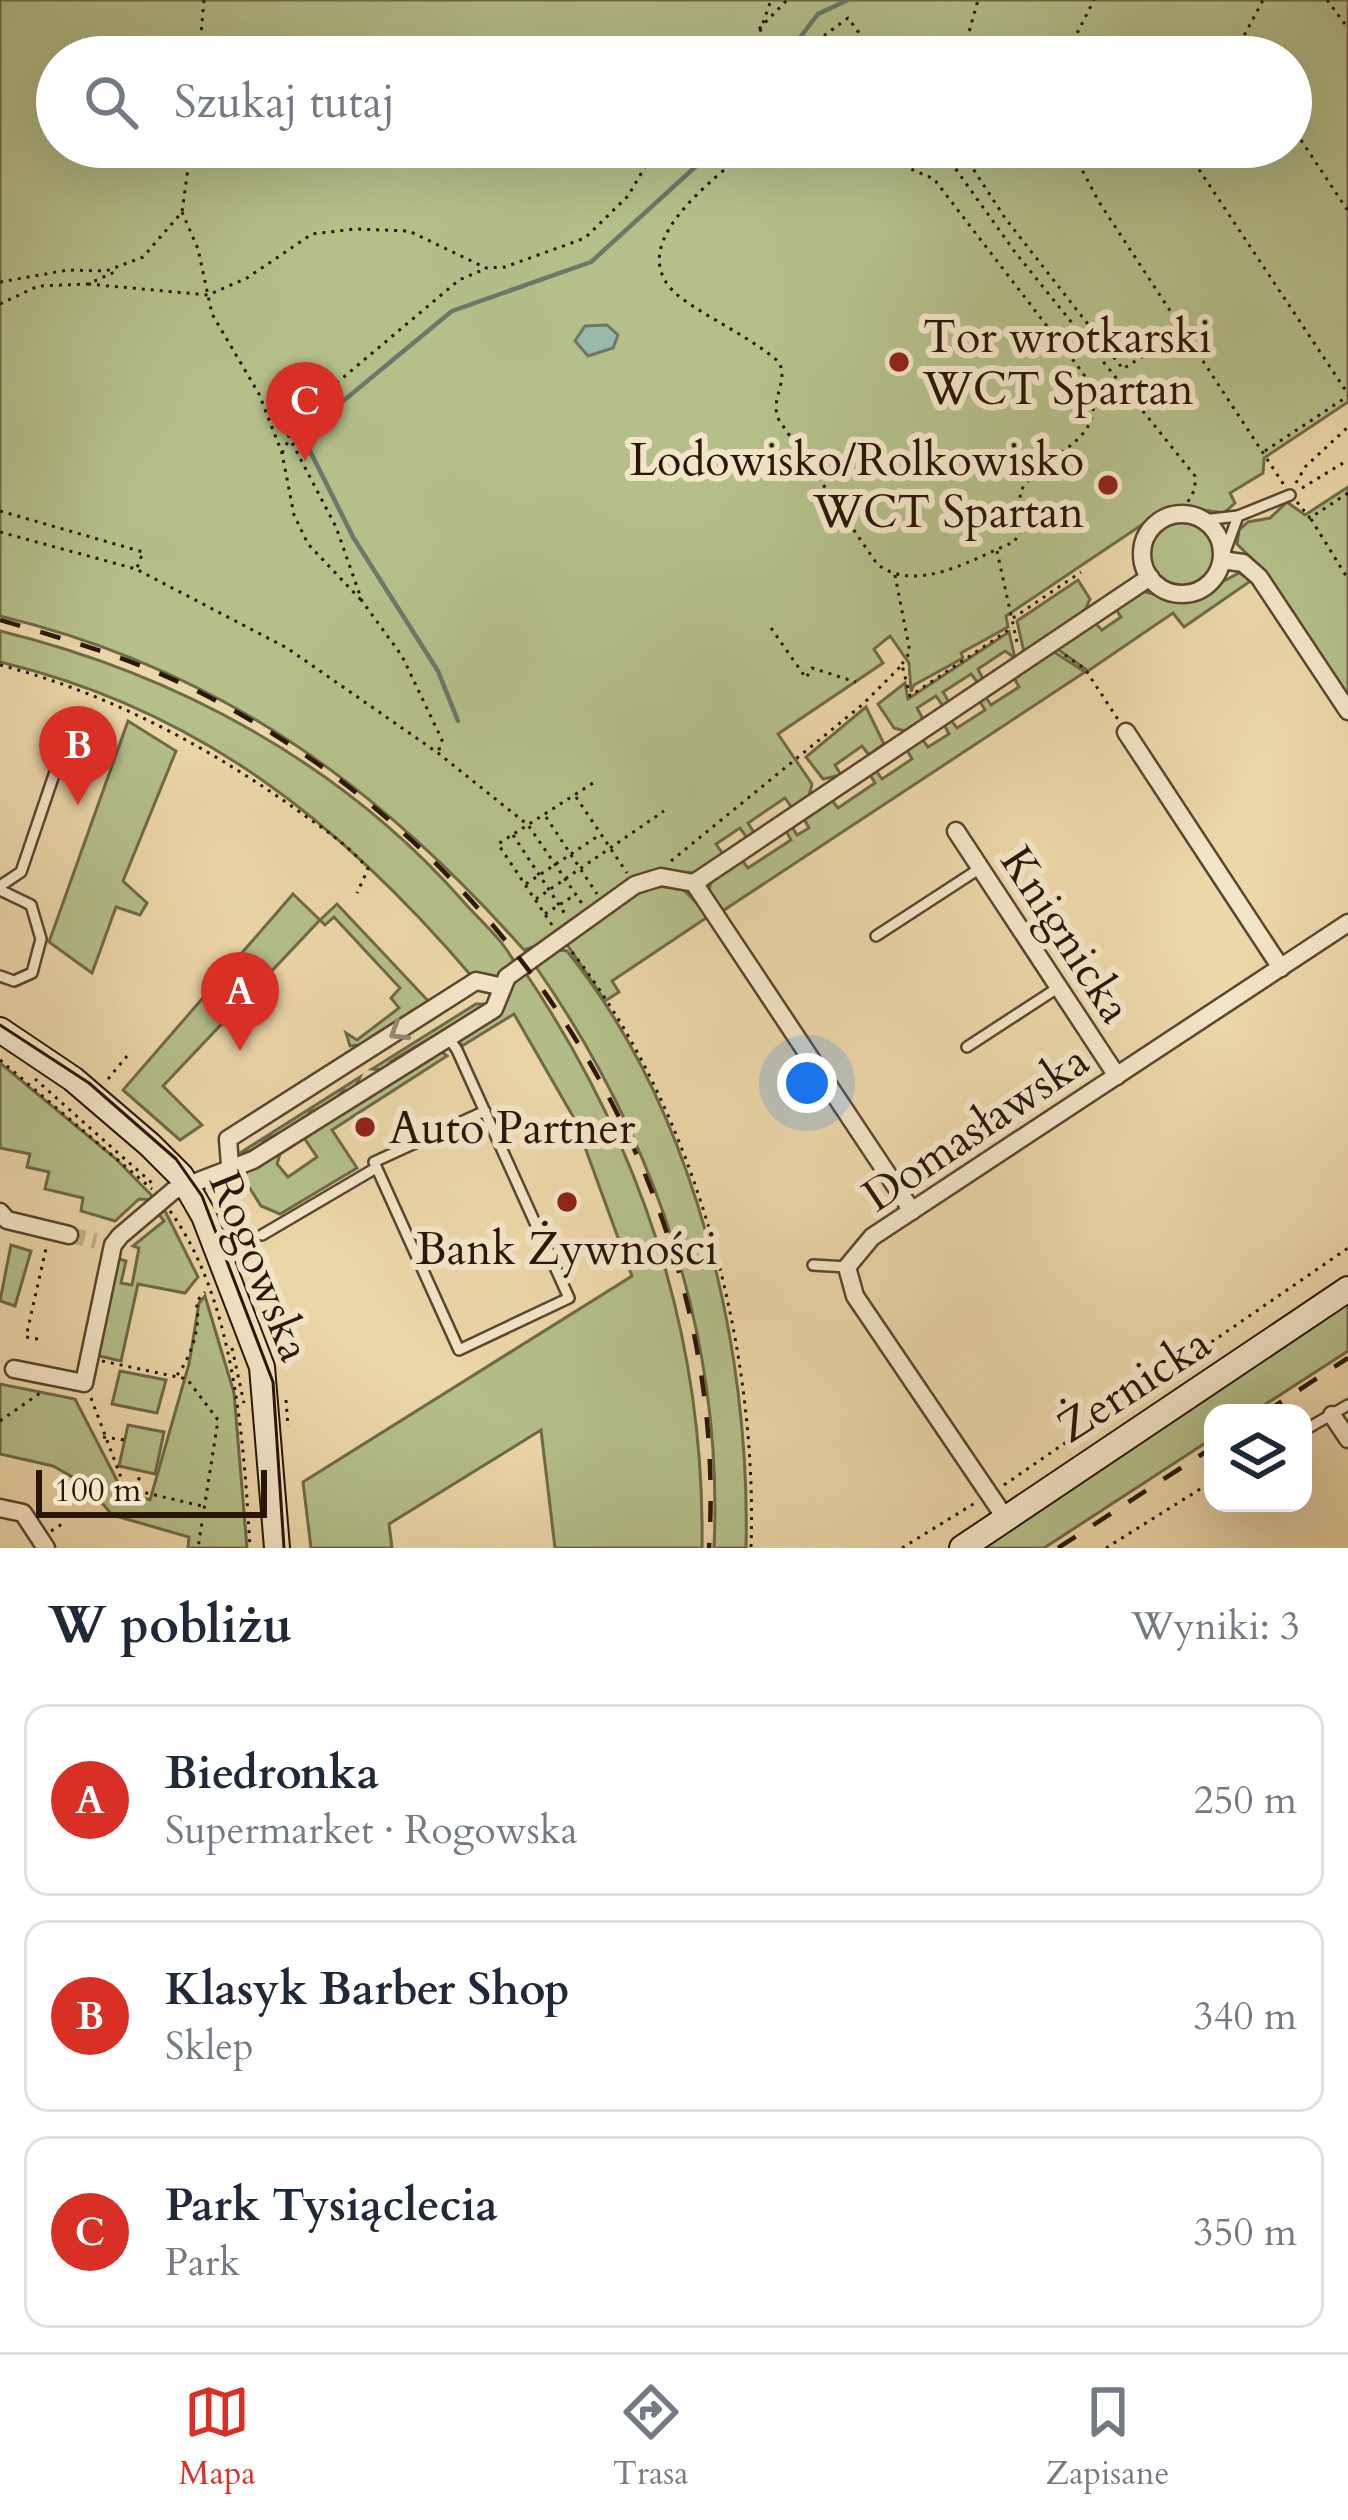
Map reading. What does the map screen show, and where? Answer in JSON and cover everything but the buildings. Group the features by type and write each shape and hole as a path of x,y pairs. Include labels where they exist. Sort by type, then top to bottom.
{"street":[{"path":"1181,514 1203,520 1218,537 1222,560 1210,583 1185,594 1172,592 1150,577 1142,554 1150,531 1181,514"},
{"path":"1222,560 1244,563 1259,577 1348,711"},
{"path":"14,1369 84,1382 105,1243 165,1196 173,1197 230,1165 253,1160 494,1009 500,986 634,885 661,878 694,883 1150,577"},
{"path":"1126,732 1281,968"},
{"name":"Knignicka","path":"956,831 1117,1076"},
{"path":"694,883 912,1211"},
{"name":"Domasławska","path":"1006,1519 855,1296 847,1267 872,1237 1348,923"},
{"path":"230,1165 228,1139 476,981 500,986"},
{"name":"Rogowska","path":"0,1030 73,1079 173,1197 262,1367 277,1548"},
{"path":"355,1058 373,1083"},
{"path":"0,1212 7,1220 59,1233"},
{"name":"Żernicka","path":"962,1548 1348,1289"},
{"path":"1340,1410 1348,1439"},
{"path":"0,1508 23,1514 46,1548"}],"lane":[{"path":"1203,520 1238,516 1290,495"},
{"path":"1222,560 1238,516"},
{"path":"0,976 14,981 32,973 41,939 32,905 0,888 21,872 58,763"},
{"path":"876,936 982,867"},
{"path":"967,1047 1059,986"},
{"path":"448,1036 485,1111 569,1298 459,1349 374,1162 485,1111"},
{"path":"262,1235 376,1168"},
{"path":"812,1265 847,1267"},
{"path":"1312,1426 1340,1410"}],"path":[{"path":"201,36 204,0"},
{"path":"756,36 771,0"},
{"path":"758,30 787,0"},
{"path":"968,36 978,0"},
{"path":"1076,36 1094,0"},
{"path":"1244,36 1262,0"},
{"path":"1328,0 1348,28"},
{"path":"824,36 848,18 861,36"},
{"path":"1312,157 1348,211"},
{"path":"188,168 182,212 212,314 259,394 282,453 294,515 308,544 362,601 402,656 442,740 438,753"},
{"path":"282,453 289,435 320,397 459,280 486,268 554,253 585,238 628,196 644,168"},
{"path":"730,168 670,224 659,251 664,276 678,296 779,362 783,380 776,414 877,564 895,575 926,576 1019,537 1019,499 1025,483 1086,433 1092,417 1091,388 934,179 908,168"},
{"path":"956,168 1195,476 1195,489 1181,514"},
{"path":"973,168 1005,218 1124,369 1184,330"},
{"path":"1081,168 1290,495"},
{"path":"1198,168 1348,395 1265,451"},
{"path":"88,284 126,267 160,242 182,212"},
{"path":"0,304 38,286 88,284 208,296 247,278 312,234 355,229 409,230 486,268"},
{"path":"0,282 68,269 126,267"},
{"path":"1290,495 1305,467 1348,427"},
{"path":"289,435 336,527 362,601"},
{"path":"1290,495 1348,460"},
{"path":"1348,493 1309,516 1348,579"},
{"path":"0,511 143,552 136,569"},
{"path":"0,532 136,569 286,648 438,753 528,825 575,895 598,911"},
{"path":"997,549 1022,663"},
{"path":"1012,619 1081,572"},
{"path":"661,878 660,870 862,705 902,665 910,652 895,575"},
{"path":"902,665 910,696 1013,627"},
{"path":"771,628 806,678 812,668 856,682"},
{"path":"1049,645 1084,669 1126,732"},
{"path":"785,653 793,646"},
{"path":"0,664 155,721 247,773 352,849 368,869 357,892"},
{"path":"568,933 544,914 498,844 593,783"},
{"path":"575,795 634,885"},
{"path":"534,900 664,811"},
{"path":"544,815 581,869 598,911"},
{"path":"514,835 560,905 568,933 649,1079 718,1248 754,1465 751,1548"},
{"path":"525,885 601,835"},
{"path":"544,914 575,895"},
{"path":"106,1081 127,1056"},
{"path":"0,1057 146,1179"},
{"path":"173,1197 207,1290 240,1410 253,1548"},
{"path":"173,1197 232,1347 249,1434 253,1548"},
{"path":"38,1339 26,1336 59,1233"},
{"path":"902,1548 990,1495 1348,1248"},
{"path":"176,1377 187,1364 199,1312 196,1302 207,1290"},
{"path":"89,1358 190,1382 218,1420 198,1548"},
{"path":"0,1421 44,1390 48,1376"},
{"path":"79,1382 101,1414 102,1437 125,1488 206,1507"},
{"path":"102,1437 124,1440"},
{"path":"136,1491 140,1473"},
{"path":"1106,1548 1204,1486"}],"green space":[{"path":"0,0 1348,0 1348,402 1264,458 1263,473 1230,493 1235,503 1224,513 1183,507 1161,512 1006,616 1008,627 961,653 963,658 914,685 911,692 909,663 890,636 874,649 883,663 778,734 812,784 809,796 792,808 785,798 748,823 754,833 747,838 740,828 716,844 723,854 694,873 665,871 545,943 524,950 410,835 288,740 153,667 0,616"},
{"path":"1348,487 1348,700 1260,567 1237,544 1239,530 1248,522 1270,518 1287,502 1305,515"},
{"path":"1181,522 1204,532 1214,555 1204,578 1181,588 1158,578 1148,555 1158,532"},
{"path":"1239,573 1252,580 1184,627 1173,613 1088,671 1056,648 1094,622 1102,630 1121,617 1115,608 1141,591 1185,602"},
{"path":"1078,580 1090,599 1085,610 1024,652 1017,621"},
{"path":"0,631 65,649 192,699 309,766 415,851 498,938 515,964 501,976 474,979 373,871 263,781 140,710 73,683 0,662"},
{"path":"1009,632 1015,658 1005,651 978,669 983,679 978,683 971,674 943,692 949,702 943,706 936,696 917,708 923,719 905,731 894,728 878,704 905,683 908,699"},
{"path":"1051,650 1085,672 721,912 709,891 711,881 741,859 748,868 791,840 785,829 791,825 797,835 809,828 803,817 831,799 838,808 875,783 869,773 875,769 882,779 912,759 906,748 921,738 928,747 949,734 943,723 950,719 957,728 985,710 979,700 985,696 991,705 1019,687 1013,676"},
{"path":"866,707 884,744 869,755 862,746 835,765 841,775 823,779 806,757"},
{"path":"128,721 176,751 123,881 147,903 140,915 116,907 92,973 49,942"},
{"path":"654,885 684,890 709,916 612,981 619,992 605,1001 566,943 628,897"},
{"path":"293,894 320,920 163,1086 202,1125 180,1140 123,1090"},
{"path":"337,904 432,1005 417,1008 371,1037 369,1044 350,1046 346,1033 357,1040 399,1008 391,998 400,988 334,917 325,925 320,920"},
{"path":"559,950 567,951 612,1014 650,1083 706,1234 738,1393 746,1548 714,1548 707,1393 693,1317 647,1171 578,1032 536,967"},
{"path":"525,972 602,1106 658,1246 692,1394 702,1548 555,1548 541,1430 389,1524 392,1548 311,1548 303,1482 632,1276 575,1120 514,1014 462,1046 459,1041"},
{"path":"476,1004 487,1004 390,1062 387,1070 372,1069"},
{"path":"438,1049 447,1056 332,1130 357,1168 280,1214 261,1206 244,1179 248,1168","holes":["304,1138 317,1157 288,1177 277,1164 280,1154"]},
{"path":"0,1063 116,1159 156,1200 139,1199 115,1221 81,1211 83,1198 45,1189 49,1172 27,1167 30,1154 0,1148"},
{"path":"360,1077 353,1092 344,1090 332,1103 310,1112 307,1119 263,1141 261,1149 240,1153"},
{"path":"163,1207 198,1277 185,1293 138,1284 121,1361 95,1355 116,1258 126,1261 121,1283 132,1285 139,1248 133,1246 164,1221 157,1212"},
{"path":"11,1245 31,1251 15,1306 0,1301"},
{"path":"205,1296 234,1393 247,1548 188,1548 189,1537 112,1515 88,1486 53,1466 0,1454 0,1384 75,1399 123,1492 150,1500 189,1364 199,1303"},
{"path":"1348,1301 1348,1351 1266,1404 1204,1404 1204,1444 1044,1548 980,1548"},
{"path":"120,1371 166,1380 157,1413 112,1404"},
{"path":"128,1425 164,1432 155,1474 119,1466"}],"shaded area":[{"path":"607,325 618,335 613,348 588,356 575,341 585,326"}],"waterway":[{"path":"801,36 818,14 848,0"},
{"path":"458,721 438,671 353,537 302,435 452,311 591,262 694,168"}],"tunnel":[{"path":"69,1235 96,1241"}],"tram line":[{"path":"0,1025 89,1083 176,1159 202,1196 273,1382 284,1548"}],"railway":[{"path":"0,620 166,676 303,754 407,836 499,933 576,1041 638,1158 682,1283 706,1414 709,1548"},
{"path":"1278,1404 1348,1358"},
{"path":"1058,1548 1204,1453"}],"place":[{"name":"Tor wrotkarski WCT Spartan","path":"899,362"},
{"name":"Park Tysiąclecia","path":"305,461"},
{"name":"Lodowisko/Rolkowisko WCT Spartan","path":"1108,485"},
{"name":"Klasyk Barber Shop","path":"78,805"},
{"name":"Biedronka","path":"240,1051"},
{"name":"Auto Partner","path":"365,1127"},
{"name":"Bank Żywności","path":"567,1202"}]}
